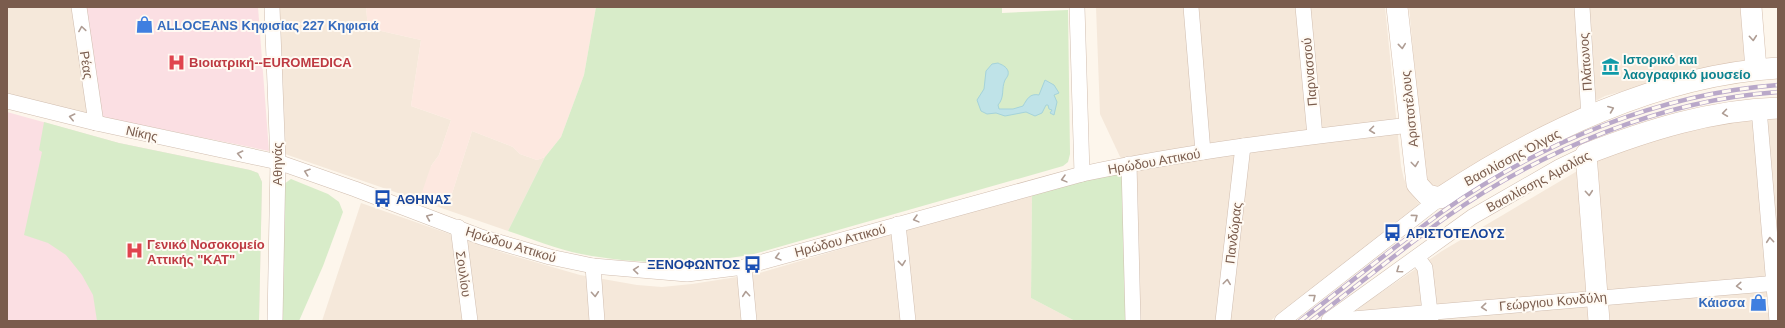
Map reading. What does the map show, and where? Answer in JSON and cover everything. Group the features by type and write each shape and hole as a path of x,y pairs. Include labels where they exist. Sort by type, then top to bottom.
{"street":[{"name":"Ρέας","path":"79,7 96,123"},
{"name":"Αθηνάς","path":"272,7 278,162 275,321"},
{"path":"1077,7 1082,174"},
{"path":"1191,7 1203,152"},
{"name":"Παρνασσού","path":"1303,7 1315,136"},
{"name":"Αριστοτέλους","path":"1397,7 1417,184 1427,195 1440,198"},
{"name":"Πλάτωνος","path":"1582,7 1589,117"},
{"path":"1751,7 1756,69"},
{"name":"Βασιλίσσης Όλγας","path":"1282,321 1440,198 1476,174 1509,156 1589,117 1671,87 1756,69 1778,68"},
{"name":"Νίκης","path":"7,101 96,123 278,162"},
{"path":"1768,108 1777,321"},
{"name":"Βασιλίσσης Αμαλίας","path":"1328,321 1472,217 1559,167 1586,154 1678,122 1721,113 1768,108"},
{"name":"Ηρώδου Αττικού","path":"278,162 356,189 482,237 550,257 593,266 687,274 744,267 1082,174 1129,164 1315,136 1410,125"},
{"name":"Πανδώρας","path":"1223,321 1243,146"},
{"path":"1586,154 1600,321"},
{"path":"1129,164 1133,321"},
{"path":"898,224 908,321"},
{"name":"Σουλίου","path":"458,227 470,321"},
{"path":"1417,257 1425,268 1430,316"},
{"path":"593,266 597,321"},
{"path":"744,267 748,321"},
{"name":"Γεώργιου Κονδύλη","path":"1328,321 1430,316 1598,297 1776,283"}],"shaded area":[{"path":"7,7 85,7 96,116 7,94"},
{"name":"Βιοιατρική--EUROMEDICA","path":"85,7 258,7 269,151 96,116"},
{"path":"277,7 366,7 368,28 421,40 411,106 451,120 439,155 431,166 448,206 472,131 513,147 520,154 537,160 545,157 508,231 285,154"},
{"path":"366,7 596,7 584,75 561,137 545,157 537,160 520,154 513,147 472,131 448,206 421,195 431,166 439,155 451,120 411,106 421,40 368,28"},
{"path":"1096,7 1385,7 1401,166 1404,179 1410,192 1420,205 1270,321 1132,321 1130,178 1100,114"},
{"path":"1409,7 1743,7 1747,62 1673,77 1605,96 1490,156 1440,191 1428,181 1424,168"},
{"name":"Γενικό Νοσοκομείο Αττικής \"ΚΑΤ\"","path":"7,112 119,143 250,170 258,173 262,182 259,321 7,321"},
{"path":"1778,117 1778,269 1771,321 1344,321 1367,302 1442,251 1601,157 1659,137 1742,119"},
{"path":"1032,193 1031,298 1075,321 322,321 361,203 504,253 580,275 637,285 662,287 756,274"}],"green space":[{"path":"596,7 1002,7 1002,13 1068,10 1070,154 1068,162 1063,166 754,254 733,258 689,262 646,262 602,258 544,244 508,231 545,157 561,137 584,75"},
{"name":"Γενικό Νοσοκομείο Αττικής \"ΚΑΤ\"","path":"44,122 119,143 250,170 258,173 262,182 259,321 97,321 93,295 82,275 66,255 48,243 24,235 42,152 39,150"},
{"path":"1126,169 1132,321 1075,321 1031,298 1032,193"},
{"path":"291,179 328,194 339,202 343,212 323,266 299,321 278,321 284,184"}],"water":[{"path":"998,63 1005,67 1008,72 998,105 999,109 1013,109 1023,106 1027,99 1031,96 1039,95 1045,80 1054,85 1059,93 1054,95 1057,102 1054,115 1050,113 1052,110 1049,109 1048,105 1046,105 1042,113 1035,116 1026,112 1005,116 996,113 987,114 981,111 977,100 984,89 986,71 992,64"}],"railway":[{"path":"1300,321 1442,212 1519,164 1602,126 1645,111 1689,99 1733,90 1778,85"},
{"path":"1311,321 1445,218 1521,171 1561,151 1603,133 1646,118 1690,106 1734,97 1778,92"}],"place":[{"name":"ALLOCEANS Κηφισίας 227 Κηφισιά","path":"144,25"},
{"name":"Βιοιατρική--EUROMEDICA","path":"176,62"},
{"name":"Ιστορικό και λαογραφικό μουσείο","path":"1610,66"},
{"name":"ΑΘΗΝΑΣ","path":"383,199"},
{"name":"ΑΡΙΣΤΟΤΕΛΟΥΣ","path":"1393,233"},
{"name":"Γενικό Νοσοκομείο Αττικής \"ΚΑΤ\"","path":"134,251"},
{"name":"ΞΕΝΟΦΩΝΤΟΣ","path":"753,264"},
{"name":"Κάισσα","path":"1758,302"}]}
